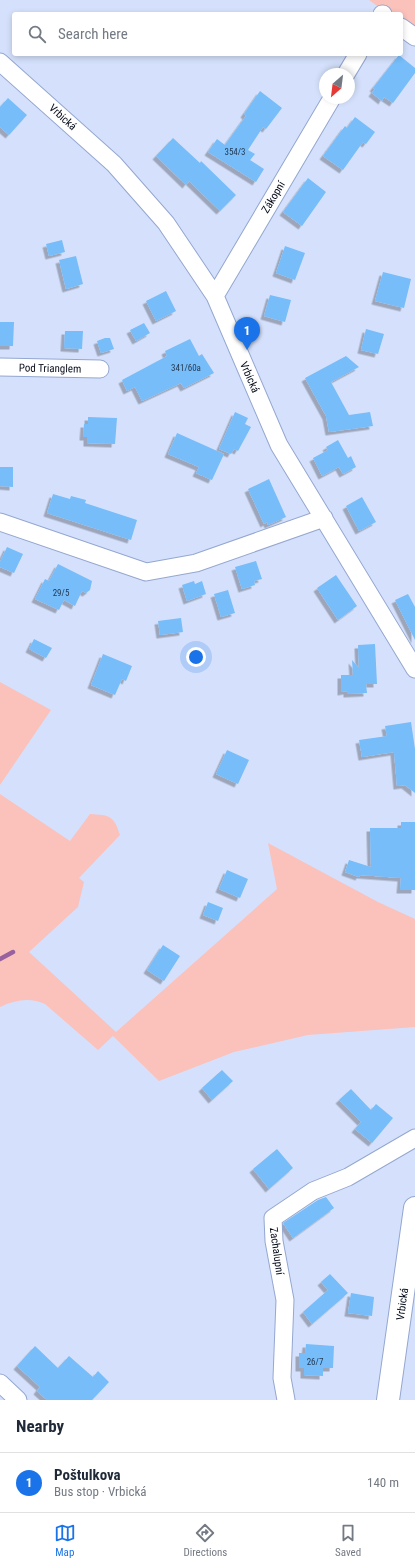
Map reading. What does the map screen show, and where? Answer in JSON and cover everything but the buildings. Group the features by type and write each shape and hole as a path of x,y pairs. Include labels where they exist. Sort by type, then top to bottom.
{"street":[{"path":"403,28 415,37"},
{"path":"350,68 357,56"},
{"name":"Vrbická","path":"0,62 114,164 166,223 215,296 279,445 415,669"},
{"name":"Zákopní","path":"215,296 328,104"},
{"name":"Pod Trianglem","path":"0,367 100,369"},
{"path":"0,522 146,572 196,563 324,518"},
{"name":"Zachalupní","path":"286,1400 282,1378 285,1300 274,1241 273,1218 313,1191 348,1177 415,1138"},
{"name":"Vrbická","path":"388,1400 415,1208"},
{"path":"0,1383 18,1400"}],"shaded area":[{"path":"369,0 415,0 415,33 403,24 403,12 385,12"},
{"path":"0,682 51,710 0,785"},
{"path":"0,794 70,841 90,814 107,816 116,824 120,835 79,878 84,882 78,907 29,952 116,1032 277,889 268,843 378,902 415,919 415,1027 308,1035 234,1052 159,1081 113,1036 98,1050 45,1004 22,1000 0,1007"}],"waterway":[{"path":"0,959 13,952"}],"place":[{"name":"Poštulkova","path":"247,350"}]}
